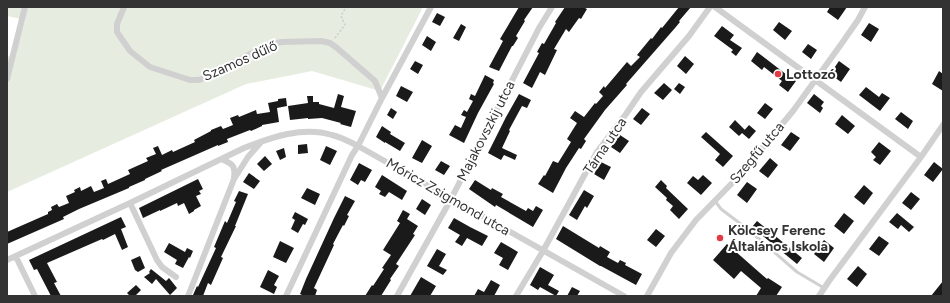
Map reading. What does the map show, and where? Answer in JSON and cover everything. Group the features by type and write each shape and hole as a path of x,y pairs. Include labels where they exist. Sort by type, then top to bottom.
{"street":[{"path":"7,78 25,7"},
{"name":"Szamos dűlő","path":"124,7 117,24 117,32 130,51 150,67 190,80 199,80 270,44 282,42 321,41 337,48 375,81 382,98"},
{"path":"286,296 352,155 431,7"},
{"name":"Majakovszkij utca","path":"397,296 451,199 536,34 552,7"},
{"name":"Tárna utca","path":"516,296 543,251 597,152 641,92 689,36 710,7"},
{"path":"715,7 921,157"},
{"name":"Szegfű utca","path":"647,296 670,253 696,220 738,176 793,111 816,81 858,20 865,7"},
{"path":"819,296 943,125"},
{"name":"Móricz Zsigmond utca","path":"7,260 262,140 284,134 320,132 333,135 358,146 624,296"},
{"path":"188,296 234,179 262,140"},
{"path":"221,158 229,162 234,167 234,179"},
{"path":"130,203 157,260 162,267 176,277"},
{"path":"16,257 35,296"}],"lane":[{"path":"715,201 721,209 750,231 797,272 824,289"}],"path":[{"path":"330,44 345,25 341,16 346,7"}],"shaded area":[{"path":"7,7 423,7 380,91 312,71 246,84 7,192 7,56 11,57 21,19 7,16"}],"building":[{"path":"519,7 533,7 524,20 525,21 516,36 518,38 512,46 499,71 489,67 503,41 500,39"},
{"path":"565,7 583,7 587,9 581,19 579,18 569,32 566,29 554,49 557,50 545,75 540,72 532,88 523,83 539,53 537,52 542,43 544,44 556,23 555,22"},
{"path":"679,7 691,7 605,110 584,139 586,141 581,149 579,148 566,168 553,193 538,184 544,175 545,176 553,161 558,163 571,142 567,139 577,123 570,118 575,111 584,117 595,103 596,104 603,96 599,92 604,86 605,88 627,62 631,66 640,57 637,55"},
{"path":"830,7 847,7 838,20 827,12"},
{"path":"437,13 445,17 440,26 432,22"},
{"path":"779,22 792,31 785,40 773,30"},
{"path":"869,23 879,29 871,42 861,35"},
{"path":"461,24 466,27 459,41 453,38"},
{"path":"722,26 734,35 730,40 742,48 736,56 731,52 733,50 714,36"},
{"path":"427,36 436,42 431,51 422,45"},
{"path":"808,44 817,50 811,59 802,52"},
{"path":"757,52 796,81 788,92 779,85 782,81 764,67 762,70 751,61"},
{"path":"685,56 694,64 686,74 677,66"},
{"path":"415,61 423,65 418,74 410,69"},
{"path":"839,61 850,69 841,82 830,74"},
{"path":"939,71 943,74 943,91 932,84"},
{"path":"485,75 494,80 494,84 464,143 449,135 455,125 461,128 466,117 461,115 464,110 467,112 473,101 469,99 471,94 475,96"},
{"path":"664,83 672,90 663,100 654,93"},
{"path":"679,83 685,87 680,94 674,89"},
{"path":"401,86 413,92 407,102 396,96"},
{"path":"866,87 879,97 882,93 890,98 880,111 859,95"},
{"path":"338,94 344,96 341,107 356,111 351,127 322,118 290,120 288,106 308,103 307,96 313,96 313,102 319,102 319,104 334,108"},
{"path":"519,94 531,100 527,108 522,106 509,130 510,131 502,148 517,155 515,160 504,155 501,160 488,153"},
{"path":"814,94 824,102 821,106 823,108 820,113 807,103"},
{"path":"286,98 287,106 277,108 279,122 262,125 251,131 250,130 227,139 228,142 161,170 162,171 129,188 79,209 63,217 64,219 7,244 7,232 48,214 48,212 52,210 51,207 57,204 59,207 69,203 66,196 75,192 74,190 80,187 81,191 91,186 94,192 104,188 101,181 106,179 108,184 130,174 128,170 148,161 146,158 156,154 153,148 158,146 162,155 172,150 173,152 195,142 194,140 211,130 221,126 223,129 233,125 230,118 238,115 239,117 256,110 257,114 270,112 268,103"},
{"path":"765,103 773,109 765,119 757,113"},
{"path":"391,108 397,112 393,119 387,115"},
{"path":"642,108 650,114 641,125 633,119"},
{"path":"901,112 913,121 908,129 895,119"},
{"path":"842,115 855,126 848,134 835,124"},
{"path":"735,120 745,130 739,136 729,127"},
{"path":"749,125 756,131 749,139 742,133"},
{"path":"382,126 391,132 390,134 405,143 400,151 376,137"},
{"path":"706,132 733,156 723,167 715,160 720,154 701,137"},
{"path":"791,132 800,138 790,151 781,145"},
{"path":"620,135 629,141 620,153 611,147"},
{"path":"422,140 432,146 422,163 412,158"},
{"path":"879,142 891,151 880,165 873,160 876,157 871,152"},
{"path":"307,144 308,153 298,154 298,145"},
{"path":"326,146 337,151 330,165 320,160"},
{"path":"284,148 286,157 280,160 276,151"},
{"path":"265,156 272,164 264,171 257,164"},
{"path":"770,158 778,165 768,178 759,171"},
{"path":"441,161 450,166 444,175 435,170"},
{"path":"601,162 611,167 604,180 594,174"},
{"path":"934,162 943,169 933,182 924,175"},
{"path":"359,163 372,170 365,182 361,180 358,185 350,180"},
{"path":"249,173 260,181 254,189 243,182"},
{"path":"382,175 407,191 402,200 389,192 385,197 379,194 381,191 375,187"},
{"path":"703,175 712,183 701,195 687,183 693,176 698,180"},
{"path":"198,179 203,189 199,191 201,194 196,196 201,206 194,211 189,214 184,203 178,206 177,203 143,218 139,208"},
{"path":"475,180 491,190 492,188 503,194 501,197 526,211 528,208 533,211 536,206 543,210 533,227 496,205 495,207 469,189"},
{"path":"661,180 667,186 666,188 688,209 679,219 670,210 673,206 666,200 667,198 655,187"},
{"path":"747,182 757,189 747,203 737,195"},
{"path":"864,185 873,193 864,205 854,197"},
{"path":"307,188 320,194 315,205 301,198"},
{"path":"584,190 594,196 587,208 585,206 577,220 569,215"},
{"path":"239,191 248,194 236,226 221,257 223,258 211,285 208,283 203,296 193,295 216,248 214,247 225,221 227,223"},
{"path":"911,192 920,199 911,210 902,203"},
{"path":"345,196 355,201 347,215 349,216 333,244 334,245 314,288 317,290 315,296 304,296 300,294 306,279"},
{"path":"422,199 431,205 425,215 416,209"},
{"path":"403,210 410,214 407,219 418,226 413,234 415,235 396,264 399,266 381,296 365,296 384,269 382,268 391,255 383,250 400,223 397,221"},
{"path":"295,212 308,219 298,233 291,229 295,220 292,218"},
{"path":"844,213 854,221 844,234 834,226"},
{"path":"897,213 914,227 909,232 901,225 898,229 889,222"},
{"path":"121,217 126,227 121,229 128,247 122,250 115,234 47,263 57,282 54,283 61,296 51,296 37,269 34,270 29,260"},
{"path":"454,218 488,236 482,246 467,238 462,246 455,242 460,235 448,228"},
{"path":"757,221 802,258 797,264 752,227"},
{"path":"563,226 599,248 600,246 610,252 607,257 618,263 620,260 626,263 625,265 642,274 636,285 600,266 556,239"},
{"path":"656,229 665,236 656,247 647,240"},
{"path":"879,236 889,243 879,256 869,249"},
{"path":"824,240 834,248 824,262 814,254"},
{"path":"280,241 294,248 286,263 273,257"},
{"path":"501,242 518,252 508,270 499,265 503,258 494,253"},
{"path":"169,243 185,252 187,248 193,251 183,268 175,264 177,260 164,252"},
{"path":"727,244 767,279 768,278 782,287 776,296 756,296 761,288 741,271 734,279 713,260"},
{"path":"437,249 446,254 439,266 447,270 443,275 427,266"},
{"path":"140,256 145,268 138,272 135,270 131,260"},
{"path":"858,266 867,274 857,287 847,279"},
{"path":"540,267 554,275 548,285 559,291 556,296 540,287 538,290 530,285"},
{"path":"151,269 166,281 169,278 177,288 170,295 156,279 152,284 144,277 150,273 149,272"},
{"path":"268,270 279,276 274,285 277,287 274,294 260,287"},
{"path":"421,277 436,286 430,296 410,296"},
{"path":"491,280 500,285 494,296 474,296 478,289 484,292"},
{"path":"943,281 943,296 931,296"},
{"path":"136,285 141,290 135,296 130,296 127,293"},
{"path":"572,287 580,291 577,296 567,296"}],"place":[{"name":"Lottozó","path":"778,74"},
{"name":"Kölcsey Ferenc Általános Iskola","path":"720,238"}]}
